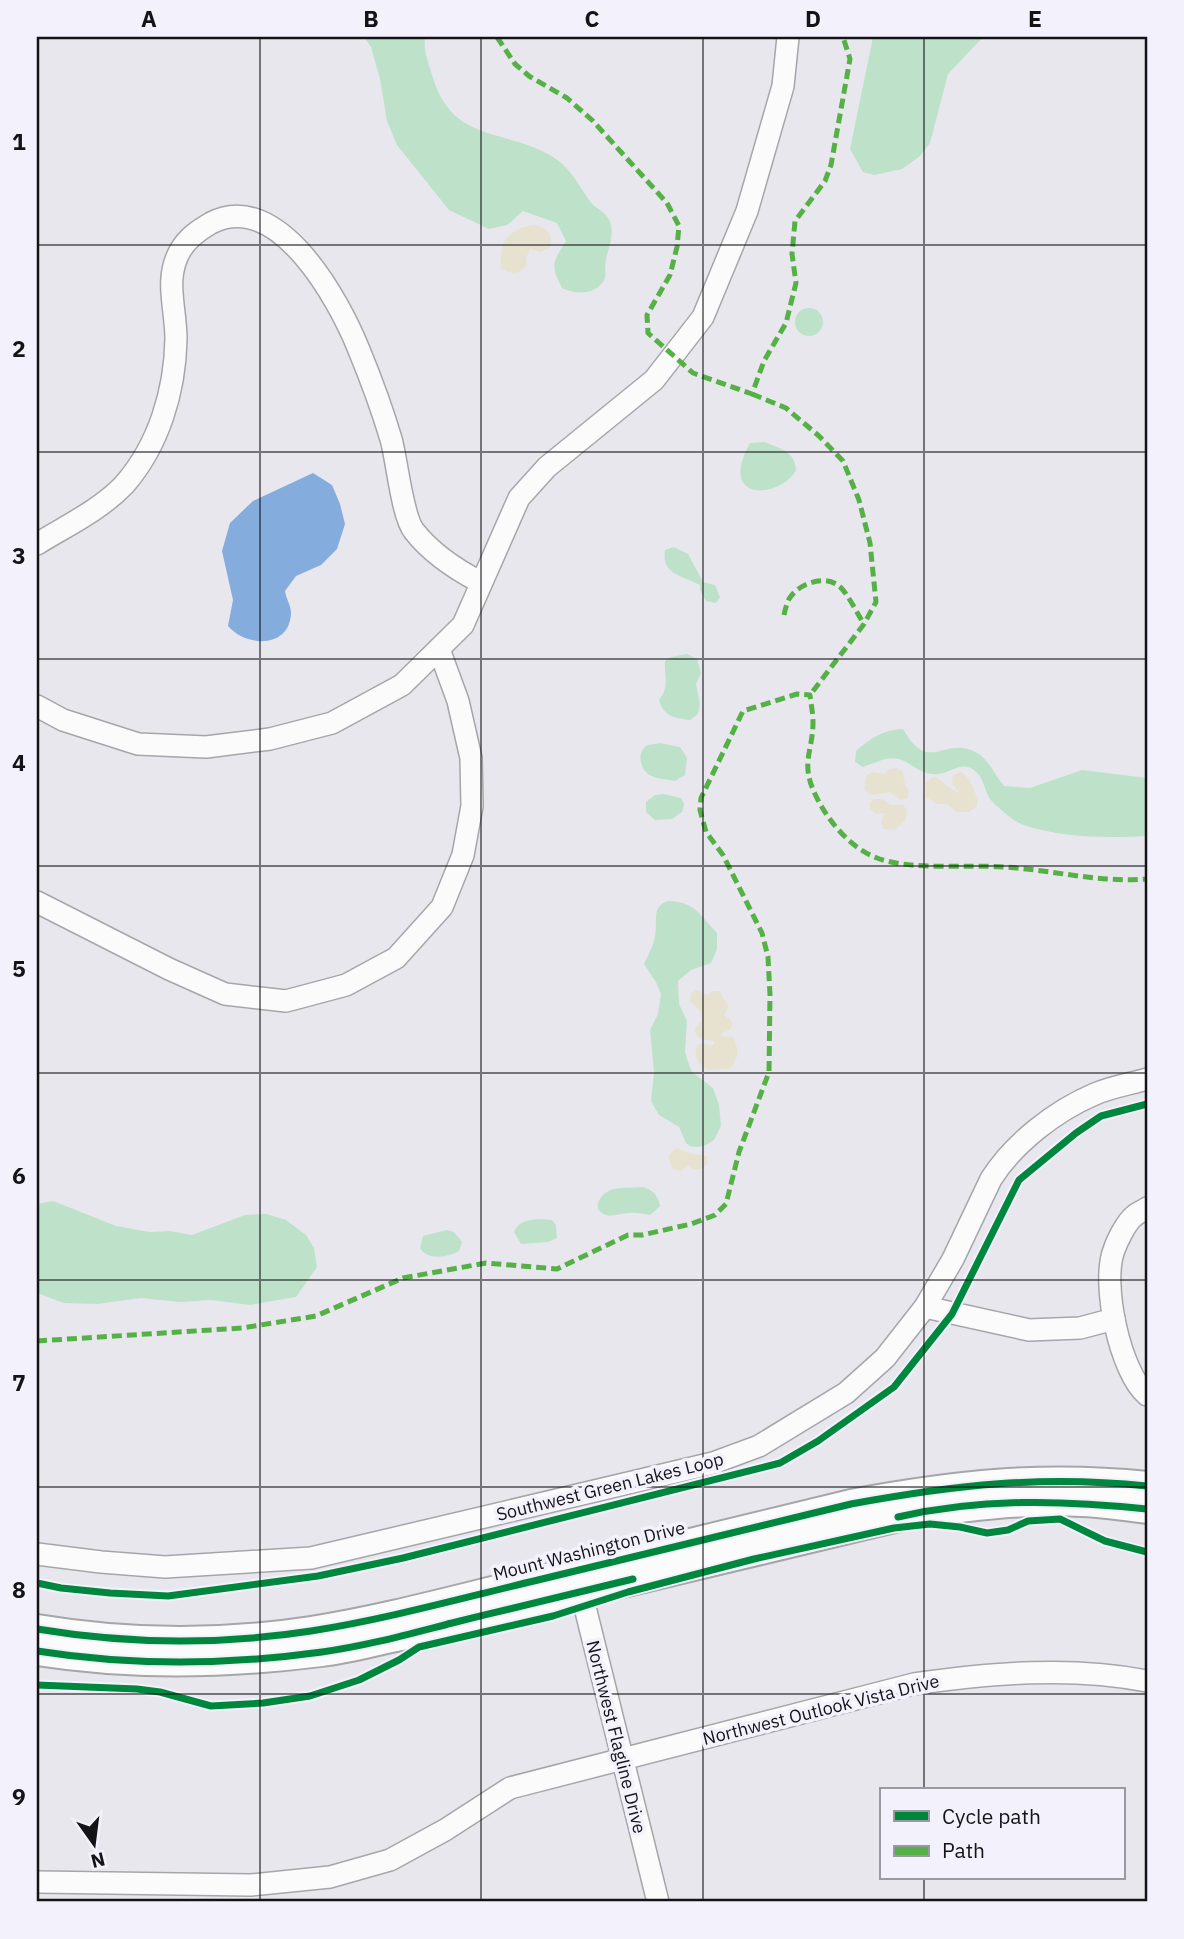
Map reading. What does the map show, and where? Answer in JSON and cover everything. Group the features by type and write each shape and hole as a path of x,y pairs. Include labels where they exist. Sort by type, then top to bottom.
{"main road":[{"name":"Mount Washington Drive","path":"37,1651 135,1663 214,1663 323,1652 401,1636 578,1581 851,1504 982,1483 1103,1482 1147,1486"},
{"name":"Mount Washington Drive","path":"37,1629 82,1637 156,1642 234,1639 310,1631 902,1516 1029,1502 1083,1502 1147,1509"}],"street":[{"path":"37,706 63,720 138,744 206,747 270,739 332,723 402,685 463,625 519,498 547,467 654,380 703,317 747,211 783,86 788,37"},
{"path":"37,544 102,503 123,485 146,454 164,415 173,372 176,337 171,281 174,262 181,248 203,227 222,218 242,216 278,231 292,242 334,297 372,384 391,442 412,529 448,564 480,582"},
{"path":"37,902 225,995 286,1001 346,985 396,958 442,907 463,855 472,806 471,758 458,701 439,649"},
{"name":"Southwest Green Lakes Loop","path":"37,1554 165,1567 311,1558 713,1464 759,1446 846,1393 885,1358 925,1307 953,1259 998,1168 1025,1140 1058,1113 1096,1093 1147,1079"},
{"path":"1147,1208 1132,1217 1113,1251 1109,1284 1123,1356 1141,1390 1147,1395"},
{"path":"925,1307 1029,1330 1080,1328 1114,1319"},
{"name":"Northwest Flagline Drive","path":"578,1581 658,1902"},
{"name":"Northwest Outlook Vista Drive","path":"37,1882 251,1885 330,1877 390,1860 445,1830 510,1788 915,1684 962,1677 1051,1671 1147,1681"}],"green space":[{"path":"364,37 425,37 433,78 442,100 454,115 485,132 538,149 567,169 592,204 609,219 611,225 612,236 605,261 605,278 596,289 573,292 562,288 555,264 566,241 557,223 523,211 507,225 489,229 449,210 397,145 387,121 371,47"},
{"path":"873,37 983,37 948,74 930,143 920,156 902,169 874,175 863,172 850,149"},
{"path":"809,308 819,312 823,322 819,332 809,336 799,332 795,322 799,312"},
{"path":"765,442 790,455 796,470 778,486 755,490 746,486 741,477 742,463 750,443"},
{"path":"674,547 688,554 703,582 715,585 720,597 716,603 706,601 700,585 670,570 665,550"},
{"path":"687,654 697,659 701,673 696,684 700,704 698,714 690,720 667,713 659,700 665,686 665,661"},
{"path":"903,729 912,742 928,752 960,748 977,753 1004,786 1030,788 1082,770 1147,778 1147,836 1069,835 1024,825 1011,818 993,802 980,776 969,768 961,767 932,774 894,758 863,767 855,762 856,751 867,742 883,733"},
{"path":"660,743 680,747 687,758 685,775 675,781 651,776 643,767 640,759 644,747"},
{"path":"655,795 681,798 684,804 682,812 672,819 655,820 646,812 646,802"},
{"path":"668,901 690,906 717,933 717,949 711,963 691,970 678,981 679,1004 687,1021 685,1052 688,1062 692,1072 713,1088 719,1105 721,1126 714,1140 697,1147 686,1143 679,1127 659,1115 651,1101 654,1072 650,1030 658,1014 661,994 644,964 654,939 657,910"},
{"path":"642,1187 654,1193 659,1202 660,1206 650,1215 606,1215 598,1209 599,1200 610,1190"},
{"path":"53,1201 116,1226 192,1235 245,1215 266,1214 286,1220 306,1235 314,1248 317,1267 296,1297 250,1305 211,1300 180,1302 141,1298 97,1304 64,1303 37,1293 37,1204"},
{"path":"552,1220 556,1225 557,1238 548,1242 521,1244 514,1232 516,1228 525,1221"},
{"path":"447,1230 454,1232 462,1242 459,1251 443,1256 423,1252 420,1248 423,1236"}],"sand":[{"path":"533,225 548,231 551,238 550,247 540,252 530,249 526,258 527,264 519,272 512,273 501,268 506,238 517,230"},
{"path":"897,768 903,772 905,785 909,790 908,798 901,800 890,792 871,795 864,790 866,776 872,772 884,774"},
{"path":"961,772 971,782 977,797 977,806 969,812 956,812 947,804 937,804 926,797 925,783 936,777 957,793 952,779 954,774"},
{"path":"882,799 891,805 903,805 907,810 905,821 894,830 884,829 881,822 885,813 876,814 870,809 870,802"},
{"path":"696,990 707,995 719,991 729,1007 724,1015 731,1020 732,1027 721,1036 732,1037 737,1054 729,1069 707,1070 697,1059 698,1045 714,1044 696,1033 695,1029 702,1020 701,1012 690,1001 691,993"},
{"path":"677,1148 707,1156 708,1163 701,1169 694,1170 688,1165 681,1171 673,1169 668,1157"}],"water":[{"path":"313,473 332,485 340,504 345,524 337,549 321,565 296,576 285,591 291,613 289,625 283,633 266,641 246,638 228,626 233,600 222,551 230,523 253,501"}],"marked path":[{"path":"497,37 515,64 529,76 567,98 593,121 667,203 679,226 670,275 647,315 648,333 693,373 752,394 764,361 786,323 796,283 792,254 795,221 825,181 831,165 850,59 843,37"},
{"path":"752,394 786,408 843,461 859,500 870,543 876,602 864,624 810,695"},
{"path":"784,615 789,599 798,589 812,582 826,581 833,582 842,589 864,624"},
{"path":"37,1341 242,1328 316,1316 403,1278 486,1263 557,1269 628,1235 642,1235 691,1224 715,1215 726,1204 739,1152 769,1072 770,995 768,957 762,933 723,855 706,832 700,810 701,798 743,711 797,694 810,695 813,722 808,773 815,794 840,832 877,858 923,866 1004,867 1094,878 1147,879"}],"cycle path":[{"path":"37,1583 110,1593 168,1596 318,1576 403,1558 780,1463 818,1441 894,1387 952,1314 1019,1180 1101,1116 1147,1104"},
{"path":"37,1629 139,1640 277,1636 396,1614 889,1497 962,1487 1034,1482 1147,1486"},
{"path":"898,1517 960,1506 1022,1503 1147,1509"},
{"path":"37,1685 137,1689 160,1692 211,1706 263,1703 310,1696 359,1680 419,1647 553,1616 628,1592 754,1559 894,1528 930,1524 987,1533 1008,1530 1028,1521 1060,1519 1105,1541 1147,1552"},
{"path":"37,1651 108,1659 180,1662 286,1656 371,1643 633,1579"}]}
